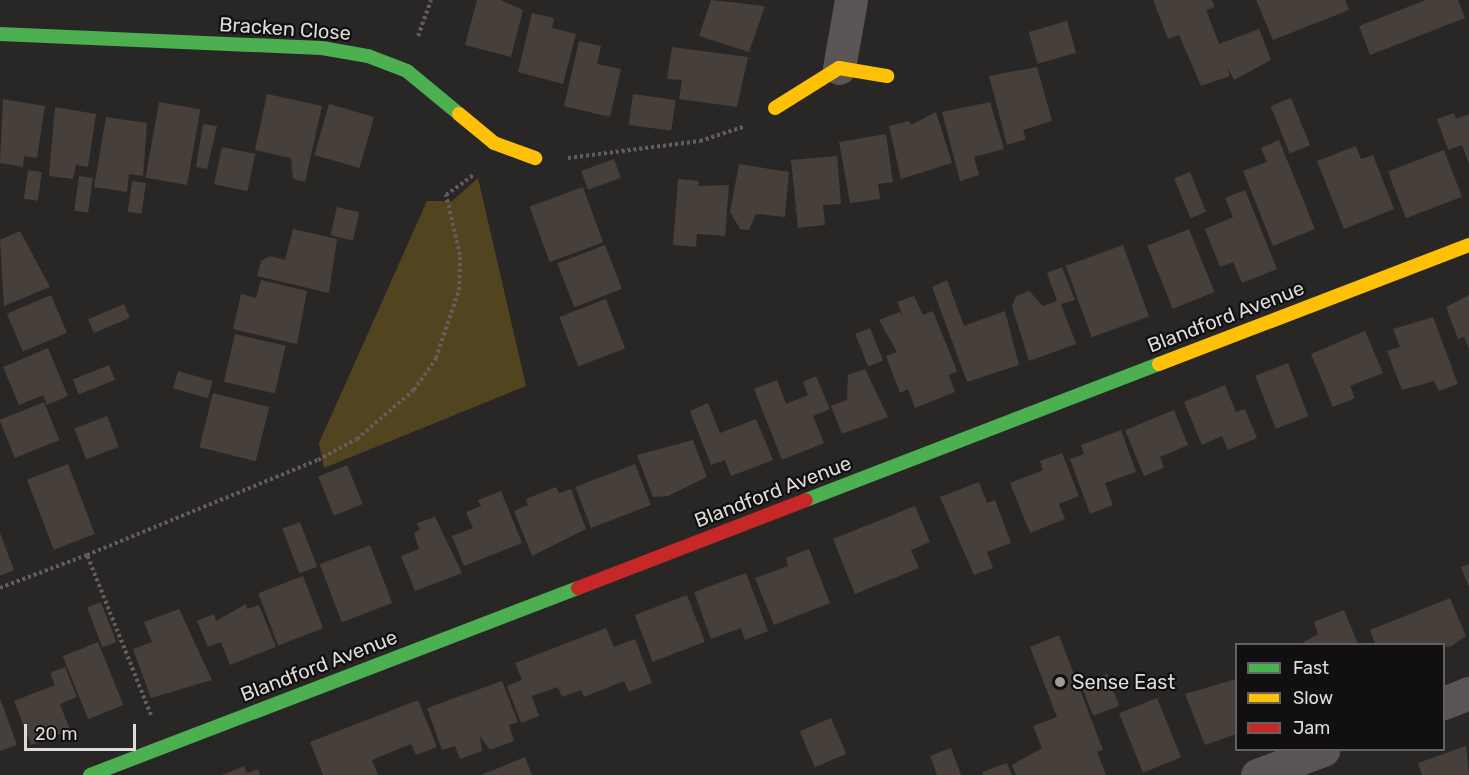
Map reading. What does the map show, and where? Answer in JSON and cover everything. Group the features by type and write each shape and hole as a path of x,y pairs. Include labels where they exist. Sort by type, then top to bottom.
{"street":[{"path":"839,68 851,0"},
{"name":"Bracken Close","path":"0,34 322,48 368,56 416,77 494,143 535,158"},
{"path":"775,108 839,68 887,76"},
{"name":"Blandford Avenue","path":"90,775 148,760 1469,245"},
{"path":"1445,702 1469,693"},
{"path":"1257,775 1320,751"}],"path":[{"path":"535,158 700,141 751,124 775,108"},
{"path":"0,588 87,555 318,460 357,439 414,390 436,358 459,290 460,255 446,195 485,167"},
{"path":"87,555 148,760"}],"shaded area":[{"path":"478,178 526,386 324,468 319,443 427,201 452,201"}],"building":[{"path":"477,0 500,0 523,10 511,57 465,45"},
{"path":"711,0 765,6 749,52 699,36"},
{"path":"1153,0 1212,0 1215,7 1206,10 1219,44 1259,29 1271,60 1234,80 1227,66 1230,76 1201,86 1179,35 1168,39"},
{"path":"1256,0 1345,0 1349,10 1273,40"},
{"path":"1426,0 1458,0 1465,18 1370,55 1359,26"},
{"path":"532,13 554,18 552,28 576,34 563,84 518,72"},
{"path":"1067,21 1076,53 1038,64 1029,32"},
{"path":"579,41 601,46 597,64 621,69 610,117 564,106"},
{"path":"672,47 748,57 737,107 679,99 682,80 667,79"},
{"path":"1037,67 1052,121 1023,130 1026,139 1007,145 989,76"},
{"path":"267,94 322,106 305,182 293,179 291,158 255,150"},
{"path":"633,94 676,100 671,131 629,125"},
{"path":"1291,98 1310,145 1290,154 1271,106"},
{"path":"3,99 45,106 37,158 24,156 23,167 0,163"},
{"path":"159,102 200,109 187,185 146,178"},
{"path":"990,102 1004,149 974,157 979,175 960,181 942,112"},
{"path":"329,104 374,117 360,168 314,155"},
{"path":"55,107 96,114 88,167 76,165 73,179 49,176"},
{"path":"936,112 952,163 901,179 889,126 909,121 911,125"},
{"path":"1454,113 1456,119 1469,114 1469,164 1462,145 1448,150 1437,119"},
{"path":"106,117 147,123 143,176 129,174 127,192 94,187"},
{"path":"203,124 217,126 207,169 196,167"},
{"path":"886,134 893,182 878,184 880,199 850,203 839,142"},
{"path":"1279,140 1315,229 1273,246 1243,171 1267,162 1261,148"},
{"path":"1356,146 1361,159 1373,155 1394,209 1344,229 1317,161"},
{"path":"222,147 255,154 247,191 214,184"},
{"path":"1444,150 1462,197 1406,218 1388,172"},
{"path":"837,156 841,204 823,205 825,225 798,228 791,160"},
{"path":"614,159 621,178 588,190 581,171"},
{"path":"739,164 789,172 785,217 756,214 749,230 740,229 730,212"},
{"path":"28,170 42,172 38,201 24,199"},
{"path":"1190,172 1206,212 1190,218 1174,178"},
{"path":"79,176 93,178 88,213 74,211"},
{"path":"678,179 699,181 698,186 729,185 725,236 697,234 696,247 673,245"},
{"path":"132,181 146,183 142,214 128,212"},
{"path":"583,187 603,242 550,262 529,206"},
{"path":"1245,190 1277,269 1242,283 1233,262 1220,267 1205,229 1233,217 1225,198"},
{"path":"337,207 359,212 353,240 330,235"},
{"path":"293,229 337,239 329,293 257,276 261,261 270,256 285,260"},
{"path":"1189,229 1214,292 1173,309 1147,246"},
{"path":"20,231 50,287 4,306 0,240"},
{"path":"605,245 622,289 574,307 557,263"},
{"path":"1123,245 1149,316 1092,337 1066,266"},
{"path":"1062,267 1075,300 1061,304 1076,344 1029,361 1012,306 1016,296 1029,291 1043,306 1057,301 1047,273"},
{"path":"261,280 307,291 297,344 233,329 241,294 256,298"},
{"path":"947,280 964,326 1005,311 1019,365 967,382 932,287"},
{"path":"51,295 67,333 23,351 7,314"},
{"path":"1469,295 1469,349 1464,337 1458,339 1446,307"},
{"path":"914,296 923,315 933,311 957,371 949,375 955,392 915,408 908,389 900,393 886,356 897,352 879,320 900,312 904,318 897,302"},
{"path":"606,299 625,348 578,366 559,317"},
{"path":"124,304 130,318 94,333 88,319"},
{"path":"1433,317 1458,384 1439,391 1434,381 1402,390 1387,351 1400,347 1393,329"},
{"path":"870,328 883,360 868,366 855,334"},
{"path":"1365,331 1383,373 1350,386 1355,398 1333,407 1311,354"},
{"path":"235,334 286,346 275,393 224,382"},
{"path":"48,348 68,396 47,405 43,395 19,405 3,367"},
{"path":"1288,363 1308,416 1276,429 1255,376"},
{"path":"109,365 115,380 79,394 73,380"},
{"path":"865,369 888,417 842,434 831,406 847,400 848,375"},
{"path":"178,371 213,381 208,398 173,388"},
{"path":"816,376 830,409 813,416 824,443 782,460 754,389 777,380 786,404 808,395 803,382"},
{"path":"1225,385 1236,412 1245,409 1257,438 1228,450 1222,436 1202,445 1184,402"},
{"path":"213,393 269,407 256,461 199,447"},
{"path":"44,402 59,440 15,458 0,420"},
{"path":"708,403 720,433 756,419 773,460 731,476 725,460 711,465 690,411"},
{"path":"1174,410 1188,445 1160,457 1164,468 1144,476 1125,430"},
{"path":"107,416 119,447 86,459 74,429"},
{"path":"1121,430 1136,472 1105,483 1113,505 1090,514 1070,459 1084,454 1081,445"},
{"path":"693,440 707,477 668,496 653,497 637,455"},
{"path":"1062,453 1079,496 1059,504 1065,519 1030,533 1010,483 1043,470 1040,461"},
{"path":"68,464 95,534 54,550 27,480"},
{"path":"635,464 651,505 591,528 575,487"},
{"path":"347,465 363,504 334,516 318,477"},
{"path":"979,482 987,503 995,500 1011,543 987,552 993,568 974,575 940,497"},
{"path":"556,487 559,493 571,489 586,529 532,556 514,511 528,505 526,499"},
{"path":"501,491 522,543 464,566 452,536 473,528 466,512 481,506 478,500"},
{"path":"915,506 930,542 911,550 919,568 855,594 833,539"},
{"path":"435,517 462,573 415,591 401,556 419,549 414,533 420,530 417,523"},
{"path":"300,522 317,567 299,574 282,529"},
{"path":"0,533 14,570 0,576"},
{"path":"370,545 392,603 342,622 320,564"},
{"path":"809,549 830,603 774,625 755,578 788,566 786,558"},
{"path":"1469,564 1469,587 1461,567"},
{"path":"746,573 768,631 745,640 741,628 711,639 694,592"},
{"path":"303,576 323,628 278,645 258,593"},
{"path":"687,595 705,642 653,662 635,615"},
{"path":"1450,598 1466,636 1450,647 1445,647 1445,643 1375,643 1370,630"},
{"path":"101,602 116,642 102,648 87,607"},
{"path":"246,604 247,609 259,605 276,647 230,665 221,642 208,647 197,621 214,614 216,621"},
{"path":"179,609 212,680 151,698 133,649 152,642 144,622"},
{"path":"1344,610 1358,643 1302,643 1318,634 1314,622"},
{"path":"606,628 614,647 635,639 652,683 629,692 624,681 584,697 581,690 562,697 558,687 532,696 539,716 521,723 507,686 522,680 515,663"},
{"name":"Sense East","path":"1059,635 1103,750 1097,752 1106,775 1016,775 1012,765 1042,748 1033,726 1057,717 1030,647"},
{"path":"98,642 123,705 88,719 63,656"},
{"path":"65,667 77,697 60,704 70,730 31,745 14,701 55,685 50,673"},
{"path":"1107,674 1119,706 1093,716 1081,684"},
{"path":"1235,679 1235,734 1205,745 1185,694"},
{"path":"502,681 518,722 509,725 514,741 490,750 480,736 482,751 460,759 455,746 442,750 427,708"},
{"path":"0,698 17,745 0,751"},
{"path":"1157,698 1181,757 1143,773 1119,713"},
{"path":"418,700 437,747 416,755 411,744 372,760 378,775 323,775 310,742"},
{"path":"831,718 846,754 815,767 800,731"},
{"path":"1466,746 1469,775 1422,775 1418,763"},
{"path":"951,748 961,775 937,775 930,756"},
{"path":"525,757 532,775 481,775"},
{"path":"1007,763 1012,775 983,775 982,772"},
{"path":"244,766 247,773 258,769 260,775 222,775"}],"traffic: fast":[{"path":"0,34 322,48 368,56 407,71 459,114"},
{"path":"806,500 1159,364"},
{"path":"90,775 578,588"}],"traffic: slow":[{"path":"775,108 839,68 887,76"},
{"path":"459,114 494,143 535,158"},
{"path":"1159,364 1469,245"}],"traffic: jam":[{"path":"578,588 806,500"}],"place":[{"name":"Sense East","path":"1060,682"}]}
